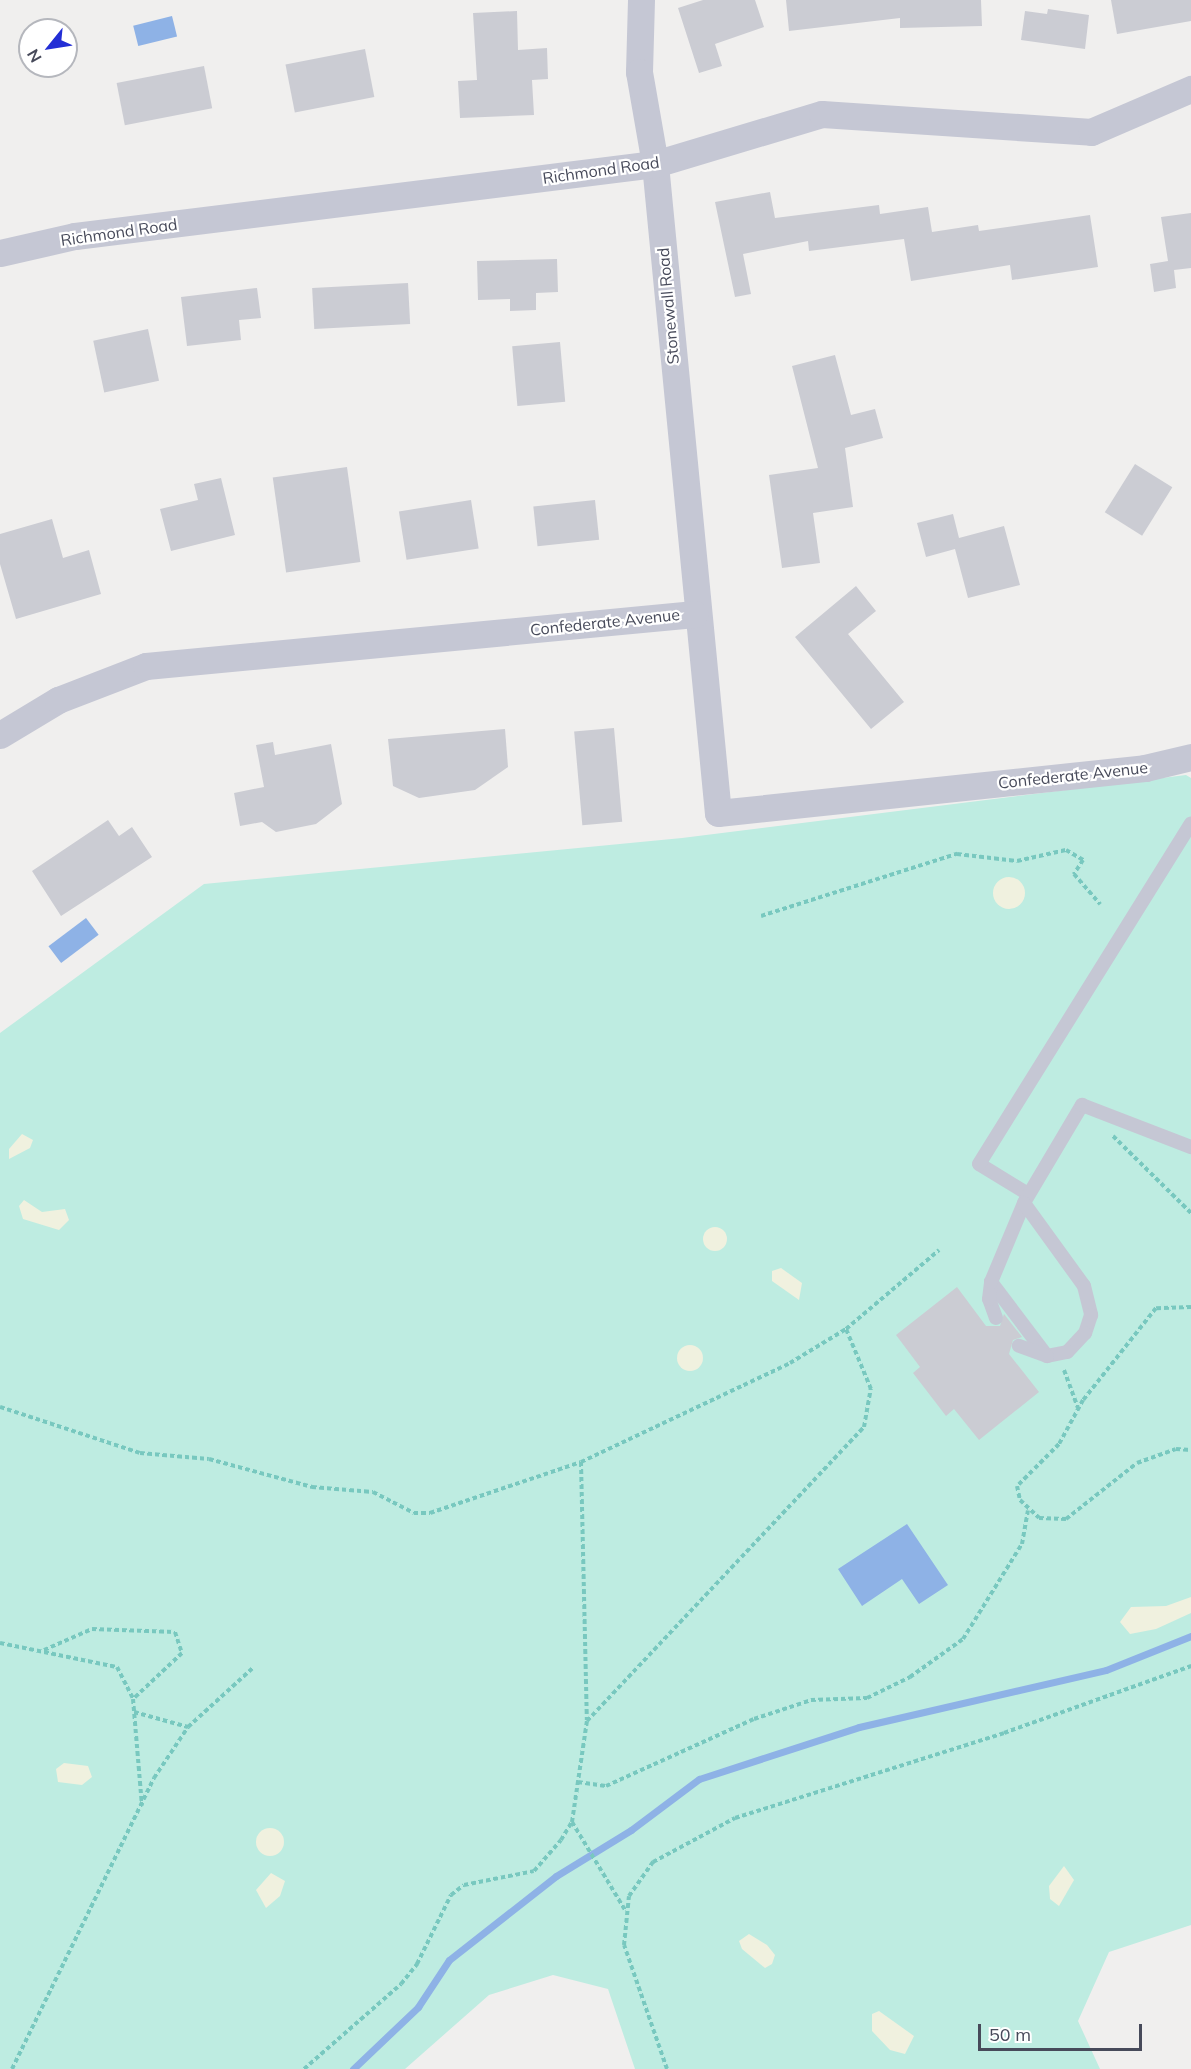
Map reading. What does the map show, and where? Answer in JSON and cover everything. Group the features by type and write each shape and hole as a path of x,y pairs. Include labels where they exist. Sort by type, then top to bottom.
{"street":[{"name":"Stonewall Road","path":"641,0 639,72 655,164 695,614"},
{"name":"Richmond Road","path":"0,253 75,236 655,164 822,114 1091,132 1191,89"},
{"name":"Confederate Avenue","path":"0,735 58,700 146,666 695,614 718,813 1144,768 1191,757"}],"lane":[{"path":"1053,1356 1085,1333 1090,1301 1026,1198 979,1164 1191,824"},
{"path":"996,1318 989,1299 991,1282 1026,1198 1082,1105 1191,1147"},
{"path":"991,1282 1053,1356"},
{"path":"1019,1346 1053,1356"}],"path":[{"path":"761,916 957,854 1017,861 1066,850 1083,860 1074,874 1100,904"},
{"path":"1116,1118 1110,1131 1119,1146 1191,1213"},
{"path":"0,1407 140,1453 209,1459 312,1486 373,1492 414,1514 459,1507 581,1462 790,1364 846,1329 939,1250"},
{"path":"578,1782 606,1786 754,1719 811,1700 867,1698 910,1677 963,1639 1022,1544 1028,1511 1017,1486 1059,1444 1078,1409 1156,1308 1191,1307"},
{"path":"587,1721 864,1427 871,1389 846,1329"},
{"path":"1053,1356 1078,1409"},
{"path":"1028,1511 1053,1522 1066,1520 1137,1463 1176,1449 1191,1450"},
{"path":"304,2069 401,1984 417,1964 451,1895 464,1885 534,1871 572,1822 587,1721 581,1462"},
{"path":"43,1650 92,1629 175,1632 182,1653 133,1700"},
{"path":"0,1643 117,1666 133,1700 142,1810"},
{"path":"667,2069 624,1945 626,1911 634,1885 653,1863 735,1818 1004,1733 1191,1666"},
{"path":"12,2069 142,1810 188,1727 254,1667"},
{"path":"134,1712 188,1727"},
{"path":"572,1822 597,1868 626,1911"}],"green space":[{"path":"1186,775 1191,778 1191,1925 1109,1952 1078,2021 1100,2069 635,2069 608,1989 553,1975 489,1995 405,2069 0,2069 0,1033 204,884 682,838"}],"sand":[{"path":"1009,877 1020,882 1025,893 1020,904 1009,909 998,904 993,893 998,882"},
{"path":"22,1134 33,1140 30,1148 9,1159 9,1149"},
{"path":"24,1200 42,1212 65,1209 69,1220 59,1230 23,1219 19,1206"},
{"path":"715,1227 724,1230 727,1239 724,1248 715,1251 706,1248 703,1239 706,1230"},
{"path":"781,1268 802,1283 799,1300 772,1281 772,1271"},
{"path":"690,1345 699,1349 703,1358 699,1367 690,1371 681,1367 677,1358 681,1349"},
{"path":"1191,1597 1191,1613 1156,1629 1130,1634 1120,1622 1131,1607 1166,1606"},
{"path":"64,1763 88,1766 92,1777 82,1785 58,1782 56,1769"},
{"path":"270,1828 280,1832 284,1842 280,1852 270,1856 260,1852 256,1842 260,1832"},
{"path":"1064,1866 1074,1880 1059,1906 1050,1899 1049,1886"},
{"path":"271,1873 285,1881 280,1896 266,1908 256,1890"},
{"path":"749,1934 767,1945 775,1955 772,1964 765,1968 742,1949 739,1941"},
{"path":"879,2011 914,2036 905,2054 890,2050 872,2031 872,2014"}],"water":[{"path":"172,16 177,36 138,46 133,26"},
{"path":"86,918 99,935 61,963 48,946"},
{"path":"907,1524 948,1585 919,1604 902,1579 862,1606 838,1569"}],"building":[{"path":"703,0 755,0 764,27 715,44 722,66 699,73 678,8"},
{"path":"786,0 981,0 982,26 900,28 900,18 789,31"},
{"path":"1111,0 1191,0 1191,21 1117,34"},
{"path":"1048,9 1089,15 1085,49 1021,40 1025,11 1047,14"},
{"path":"517,11 518,50 547,48 548,79 532,80 534,115 460,118 458,81 477,80 473,13"},
{"path":"365,49 374,97 295,113 285,64"},
{"path":"204,66 212,108 125,125 117,83"},
{"path":"770,192 775,218 879,205 880,214 928,207 932,232 978,225 979,231 1090,215 1098,267 1012,280 1010,265 911,281 904,239 809,251 808,241 743,254 751,294 735,297 715,202"},
{"path":"1191,213 1191,268 1174,270 1176,288 1154,292 1150,264 1168,261 1161,217"},
{"path":"557,259 558,292 536,293 536,310 510,311 510,299 478,300 477,261"},
{"path":"408,283 410,324 314,329 312,288"},
{"path":"257,288 261,318 239,320 241,340 187,346 181,297"},
{"path":"148,329 159,381 104,392 93,341"},
{"path":"560,342 565,402 517,406 512,346"},
{"path":"835,355 851,415 875,409 883,438 845,448 853,507 813,513 820,563 782,568 769,475 818,468 792,366"},
{"path":"1135,464 1172,487 1142,536 1105,512"},
{"path":"347,467 360,562 286,573 273,477"},
{"path":"221,478 235,535 171,551 160,509 198,500 194,484"},
{"path":"471,500 479,548 407,560 399,511"},
{"path":"595,500 599,540 538,546 533,506"},
{"path":"953,514 959,538 1004,526 1020,585 968,598 955,549 926,557 917,523"},
{"path":"52,519 63,558 89,550 101,594 16,619 0,564 0,534"},
{"path":"856,586 876,611 848,634 904,702 871,729 795,637"},
{"path":"614,728 622,822 582,825 574,731"},
{"path":"505,729 508,767 475,790 419,798 393,786 388,739"},
{"path":"273,742 275,755 331,744 342,804 316,824 276,832 262,822 240,826 234,793 264,787 256,745"},
{"path":"108,820 119,836 132,827 152,857 61,916 32,871"},
{"path":"957,1287 986,1326 1000,1326 1004,1314 1022,1337 1013,1340 1009,1354 1039,1392 979,1440 954,1409 946,1416 913,1373 920,1367 896,1335"}],"waterway":[{"path":"353,2069 418,2007 449,1960 556,1876 631,1830 699,1779 859,1727 1106,1670 1191,1636"}]}
